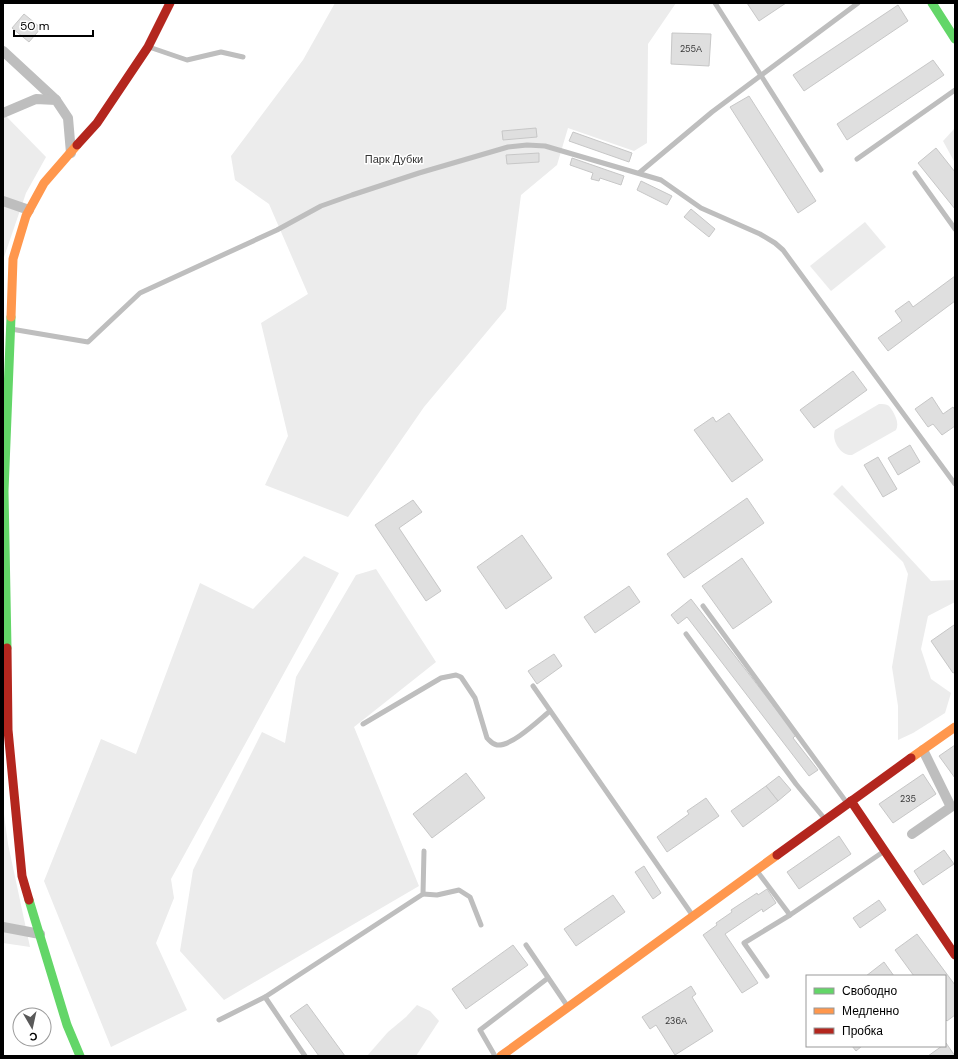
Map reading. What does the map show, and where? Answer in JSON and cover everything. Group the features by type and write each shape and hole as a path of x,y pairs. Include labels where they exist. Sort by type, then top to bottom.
{"street":[{"path":"80,1056 67,1025 22,876 7,768 8,730 3,491 6,348 10,329 7,279 26,216 44,182 97,122 148,47 170,3"},
{"path":"932,3 955,39"},
{"path":"3,51 56,100 68,118 71,153"},
{"path":"3,113 36,99 56,100"},
{"path":"3,201 29,210"},
{"path":"501,1056 955,727"},
{"path":"912,834 951,807 922,750"},
{"path":"850,802 885,850 955,955"},
{"path":"3,927 40,934"}],"lane":[{"path":"714,3 821,170"},
{"path":"639,173 712,112 858,3"},
{"path":"148,47 187,60 221,52 243,57"},
{"path":"857,159 955,90"},
{"path":"10,329 88,342 140,293 276,230 321,206 352,194 508,147 527,145 545,146 661,180 701,208 760,234 775,243 783,250 955,484"},
{"path":"915,173 955,229"},
{"path":"703,606 850,802"},
{"path":"686,634 796,784 826,820"},
{"path":"363,724 441,678 456,675 461,677 475,698 487,738 491,743 497,745 506,744 514,740 550,711"},
{"path":"533,686 693,917"},
{"path":"767,976 744,943 790,916 885,850"},
{"path":"423,894 424,851"},
{"path":"757,871 790,916"},
{"path":"219,1020 266,997 423,894 437,895 459,890 470,897 481,925"},
{"path":"526,945 569,1008"},
{"path":"495,1056 480,1030 548,978"},
{"path":"266,997 305,1056"}],"green space":[{"name":"Парк Дубки","path":"335,3 676,3 648,44 647,143 634,151 568,128 557,165 521,195 506,309 424,407 348,517 265,485 288,436 261,323 308,294 269,204 235,180 231,156 303,60"},
{"path":"3,113 46,157 26,193 3,260"},
{"path":"955,128 955,163 943,141"},
{"path":"865,222 886,247 831,291 810,266"},
{"path":"879,404 888,405 893,411 897,421 896,430 852,455 844,453 838,447 834,439 835,430"},
{"path":"842,485 931,581 955,580 955,602 928,616 921,649 931,679 951,693 945,713 913,733 898,740 898,706 892,667 908,574 903,562 833,494"},
{"path":"304,556 339,573 171,879 174,898 156,943 187,1010 111,1047 44,881 101,739 136,754 200,583 253,609"},
{"path":"376,569 436,662 354,727 419,886 224,1000 180,951 193,870 262,732 285,743 296,677 356,575"},
{"path":"3,807 8,844 30,947 3,943"},
{"path":"417,1005 430,1011 439,1021 416,1056 367,1056 388,1032 406,1017"}],"building":[{"path":"747,3 786,3 759,21"},
{"path":"898,5 908,21 804,91 793,75"},
{"path":"24,14 41,28 29,42 12,28"},
{"path":"672,33 711,34 709,66 671,64"},
{"path":"933,60 944,75 847,140 837,124"},
{"path":"749,96 816,201 798,213 730,107"},
{"path":"536,128 537,137 503,140 502,131"},
{"path":"573,132 632,153 629,162 569,141"},
{"path":"936,148 955,172 955,209 918,163"},
{"path":"539,153 539,162 507,164 506,155"},
{"path":"572,158 624,176 621,185 600,178 599,181 591,179 593,173 570,165"},
{"path":"641,181 672,196 667,205 637,190"},
{"path":"691,209 715,229 709,237 684,217"},
{"path":"955,276 955,301 888,351 878,338 902,321 895,311 909,301 913,307"},
{"path":"853,371 867,390 814,428 800,410"},
{"path":"932,397 943,414 953,407 955,410 955,426 942,435 933,424 928,427 915,409"},
{"path":"729,413 763,460 732,482 694,430 713,417 716,422"},
{"path":"910,445 920,462 898,475 888,458"},
{"path":"878,457 897,489 883,497 864,465"},
{"path":"747,498 764,523 684,578 667,554"},
{"path":"413,500 422,512 399,528 441,591 426,601 375,525"},
{"path":"522,535 552,578 506,609 477,567"},
{"path":"742,558 772,602 733,629 702,586"},
{"path":"629,586 640,602 595,633 584,617"},
{"path":"691,599 796,735 793,738 818,770 809,776 687,617 678,624 671,615"},
{"path":"954,625 955,672 953,673 931,641"},
{"path":"554,654 562,666 537,684 528,671"},
{"path":"955,745 955,778 939,756"},
{"path":"466,773 485,798 432,838 413,814"},
{"path":"923,774 936,794 893,823 879,804"},
{"path":"779,776 791,790 778,801 766,786"},
{"path":"766,786 778,801 743,827 731,811"},
{"path":"706,798 719,816 667,852 657,837 689,814 687,811"},
{"path":"839,836 851,854 799,889 787,872"},
{"path":"944,850 954,864 923,885 914,871"},
{"path":"644,866 661,893 653,899 635,872"},
{"path":"767,889 776,903 763,912 762,909 725,934 758,983 742,993 703,935 717,925 716,923 732,912 731,910 757,893 758,895"},
{"path":"613,895 625,912 576,946 564,929"},
{"path":"879,900 886,910 860,928 853,918"},
{"path":"917,934 955,985 955,1015 947,1021 946,1020 946,975 913,975 895,950"},
{"path":"513,945 528,965 466,1009 452,989"},
{"path":"884,962 893,975 867,975"},
{"path":"691,986 696,994 692,997 713,1031 675,1055 656,1025 650,1029 642,1017"},
{"path":"307,1004 345,1056 319,1056 290,1016"},
{"path":"946,1043 955,1056 928,1056 941,1047 946,1047"},
{"path":"853,1047 861,1047 856,1051"}],"traffic: fast":[{"path":"932,3 955,39"},
{"path":"7,648 4,491 11,317"},
{"path":"29,900 67,1025 80,1056"}],"traffic: slow":[{"path":"11,317 13,259 26,216 44,183 77,145"},
{"path":"911,758 955,727"},
{"path":"501,1056 777,855"}],"traffic: jam":[{"path":"77,145 97,123 148,47 170,3"},
{"path":"7,648 8,730 22,876 29,900"},
{"path":"777,855 911,758"},
{"path":"851,801 955,955"}]}
